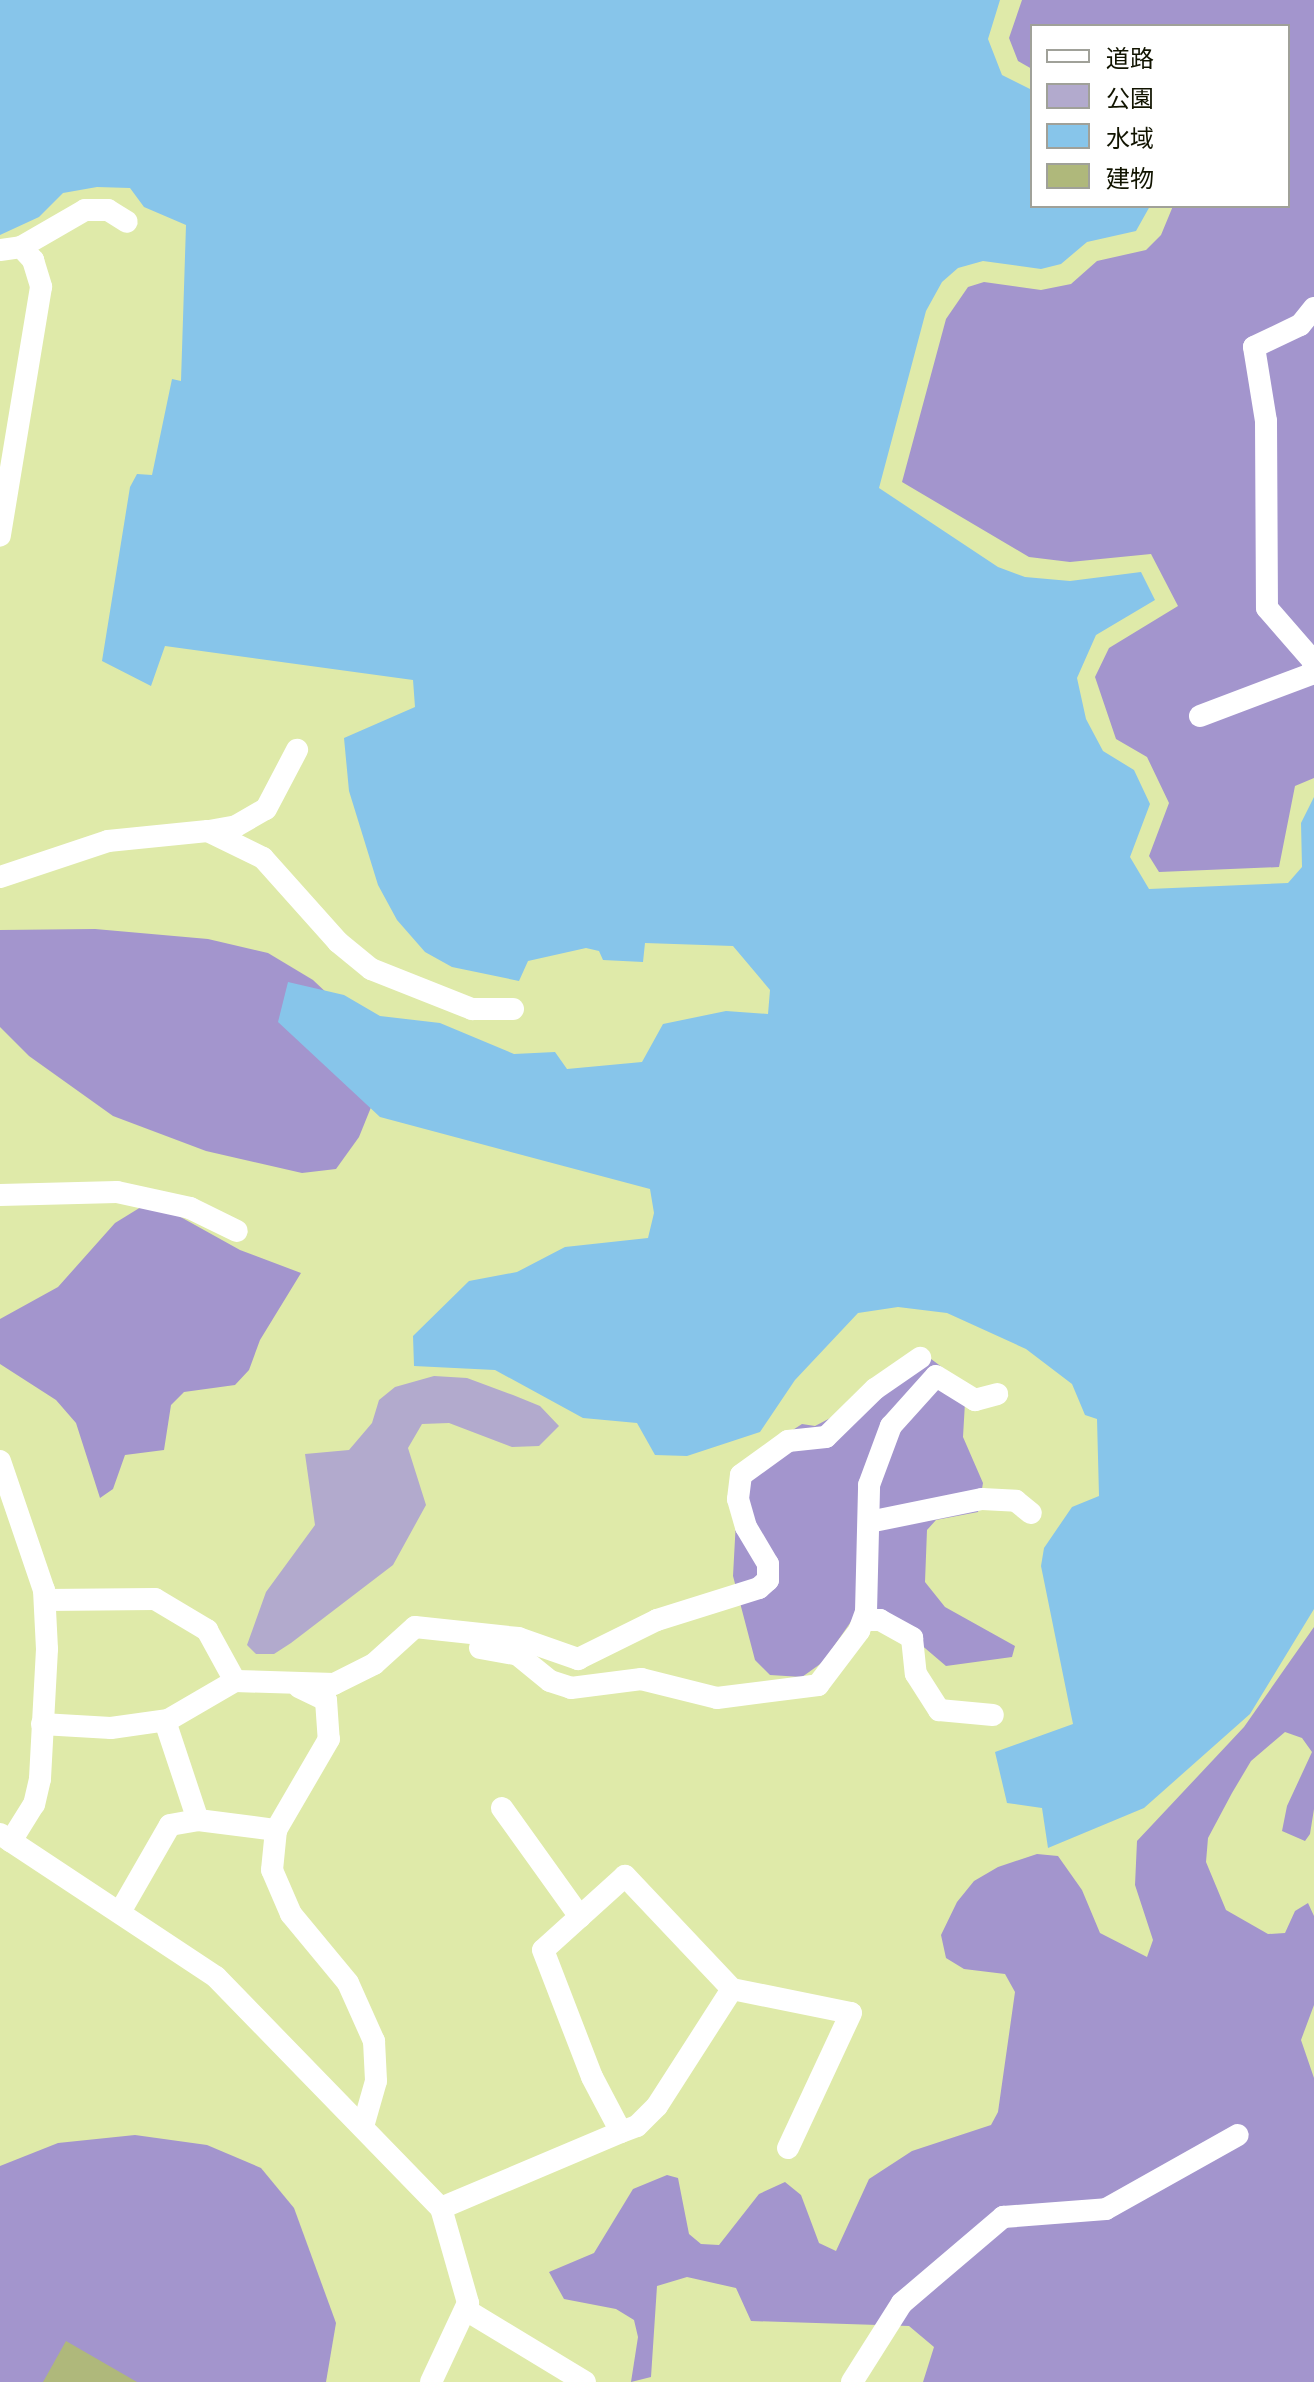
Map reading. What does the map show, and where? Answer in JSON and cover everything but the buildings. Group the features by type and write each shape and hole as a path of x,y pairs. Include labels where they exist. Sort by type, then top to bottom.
{"street":[{"path":"11,249 85,210 108,210 127,222"},
{"path":"0,536 11,383 41,287 33,260 11,249"},
{"path":"1200,716 1311,674 1314,663 1267,608 1266,421 1254,347 1300,325 1314,308"},
{"path":"0,877 108,841 236,826 266,809 297,750"},
{"path":"208,831 263,858 338,942 371,969 472,1009 513,1009"},
{"path":"0,1195 131,1194 190,1208 237,1231"},
{"path":"42,1724 111,1728 165,1721 235,1681 334,1684 374,1664 415,1627 518,1638 578,1659 657,1620 759,1588 768,1580 768,1564 746,1527 738,1499 741,1475 788,1441 826,1437 875,1389 920,1358"},
{"path":"444,1630 472,1648 518,1655 558,1686 641,1679 717,1698 818,1685 864,1620 869,1485 881,1442 924,1382 944,1378 982,1402 997,1394"},
{"path":"0,1461 8,1512 45,1600 42,1724 34,1804 6,1838 216,1977 364,2123 441,2208 466,2310 431,2382"},
{"path":"869,1522 982,1499 1016,1501 1031,1513"},
{"path":"45,1600 155,1599 207,1630 235,1681"},
{"path":"864,1620 880,1620 912,1638 916,1674 939,1710 993,1715"},
{"path":"290,1683 326,1700 331,1723 316,1768 276,1830 271,1850 278,1894 348,1983 374,2041 376,2081 364,2123"},
{"path":"165,1721 198,1820"},
{"path":"502,1808 580,1917"},
{"path":"120,1912 170,1825 198,1820 276,1830"},
{"path":"621,2132 592,2077 543,1950 625,1876 732,1989 851,2013 788,2148"},
{"path":"441,2208 621,2132 657,2106 732,1989"},
{"path":"852,2382 902,2303 990,2226 1022,2212 1106,2209 1238,2135"},
{"path":"466,2310 585,2382"}],"green space":[{"path":"434,1376 467,1378 513,1395 540,1406 559,1426 539,1446 512,1447 449,1423 422,1424 408,1448 426,1505 393,1565 291,1643 274,1654 256,1654 247,1645 266,1592 315,1525 305,1454 349,1450 372,1423 379,1400 395,1387"}],"shaded area":[{"path":"1022,0 1314,0 1314,778 1295,786 1279,867 1159,872 1149,856 1169,803 1147,757 1116,739 1095,677 1109,648 1178,606 1151,554 1070,562 1029,557 902,482 946,319 968,287 984,282 1041,290 1071,284 1097,261 1146,250 1161,235 1172,208 1290,208 1290,24 1030,24 1030,68 1018,61 1009,38"},
{"path":"95,929 208,939 268,953 313,980 347,1012 378,1090 359,1137 336,1169 302,1173 206,1151 113,1116 29,1056 0,1027 0,930"},
{"path":"141,1207 177,1215 240,1250 301,1273 260,1340 249,1370 235,1385 184,1392 171,1405 164,1450 125,1455 113,1489 100,1498 76,1423 56,1400 0,1364 0,1319 58,1287 115,1223"},
{"path":"927,1356 966,1385 963,1437 983,1483 978,1512 936,1520 927,1530 925,1582 945,1607 1015,1646 1012,1657 946,1666 919,1643 859,1610 823,1662 802,1677 770,1675 755,1660 733,1576 739,1465 802,1424 815,1426 838,1414"},
{"path":"1314,1627 1314,1809 1310,1834 1305,1841 1282,1831 1287,1806 1312,1752 1302,1738 1285,1732 1251,1761 1208,1838 1206,1862 1226,1910 1268,1934 1285,1933 1295,1911 1308,1903 1314,1916 1314,2005 1301,2040 1314,2078 1314,2382 923,2382 934,2347 909,2326 751,2321 736,2288 687,2277 657,2286 651,2377 631,2382 638,2337 634,2320 616,2309 564,2299 549,2272 594,2253 633,2189 667,2175 678,2178 689,2234 701,2244 719,2245 759,2194 785,2182 801,2195 819,2243 836,2251 869,2179 912,2151 991,2125 998,2112 1015,1992 1005,1974 964,1969 946,1958 941,1935 957,1902 974,1881 998,1867 1037,1854 1058,1856 1082,1890 1100,1933 1147,1957 1153,1940 1135,1885 1137,1841 1244,1727"},
{"path":"135,2135 207,2145 261,2168 294,2208 336,2323 326,2382 0,2382 0,2166 58,2143"}],"water":[{"path":"0,0 1000,0 988,39 1002,75 1030,89 1030,208 1149,208 1136,231 1087,242 1061,264 1041,269 983,261 958,268 942,282 926,311 879,488 998,567 1025,577 1070,581 1141,572 1155,600 1096,635 1077,678 1086,719 1103,751 1134,770 1150,804 1130,857 1149,889 1288,883 1302,867 1301,823 1314,797 1314,1609 1250,1714 1144,1808 1048,1848 1042,1808 1007,1803 995,1752 1073,1724 1041,1566 1044,1548 1072,1507 1099,1496 1097,1419 1085,1415 1072,1384 1026,1349 947,1313 898,1307 858,1313 795,1380 760,1432 687,1456 655,1455 637,1423 583,1418 495,1370 414,1366 413,1336 469,1281 517,1272 565,1247 648,1238 654,1213 650,1189 380,1117 278,1022 288,982 344,995 380,1016 440,1023 514,1054 555,1052 567,1069 642,1062 663,1024 726,1011 768,1014 770,990 733,946 645,943 643,962 603,960 599,951 586,948 528,961 519,981 452,967 425,952 397,920 378,885 349,791 344,738 415,707 413,680 165,646 151,686 102,661 130,487 137,474 152,475 172,379 181,381 186,225 144,207 130,188 97,187 63,193 39,217 0,235"}]}
